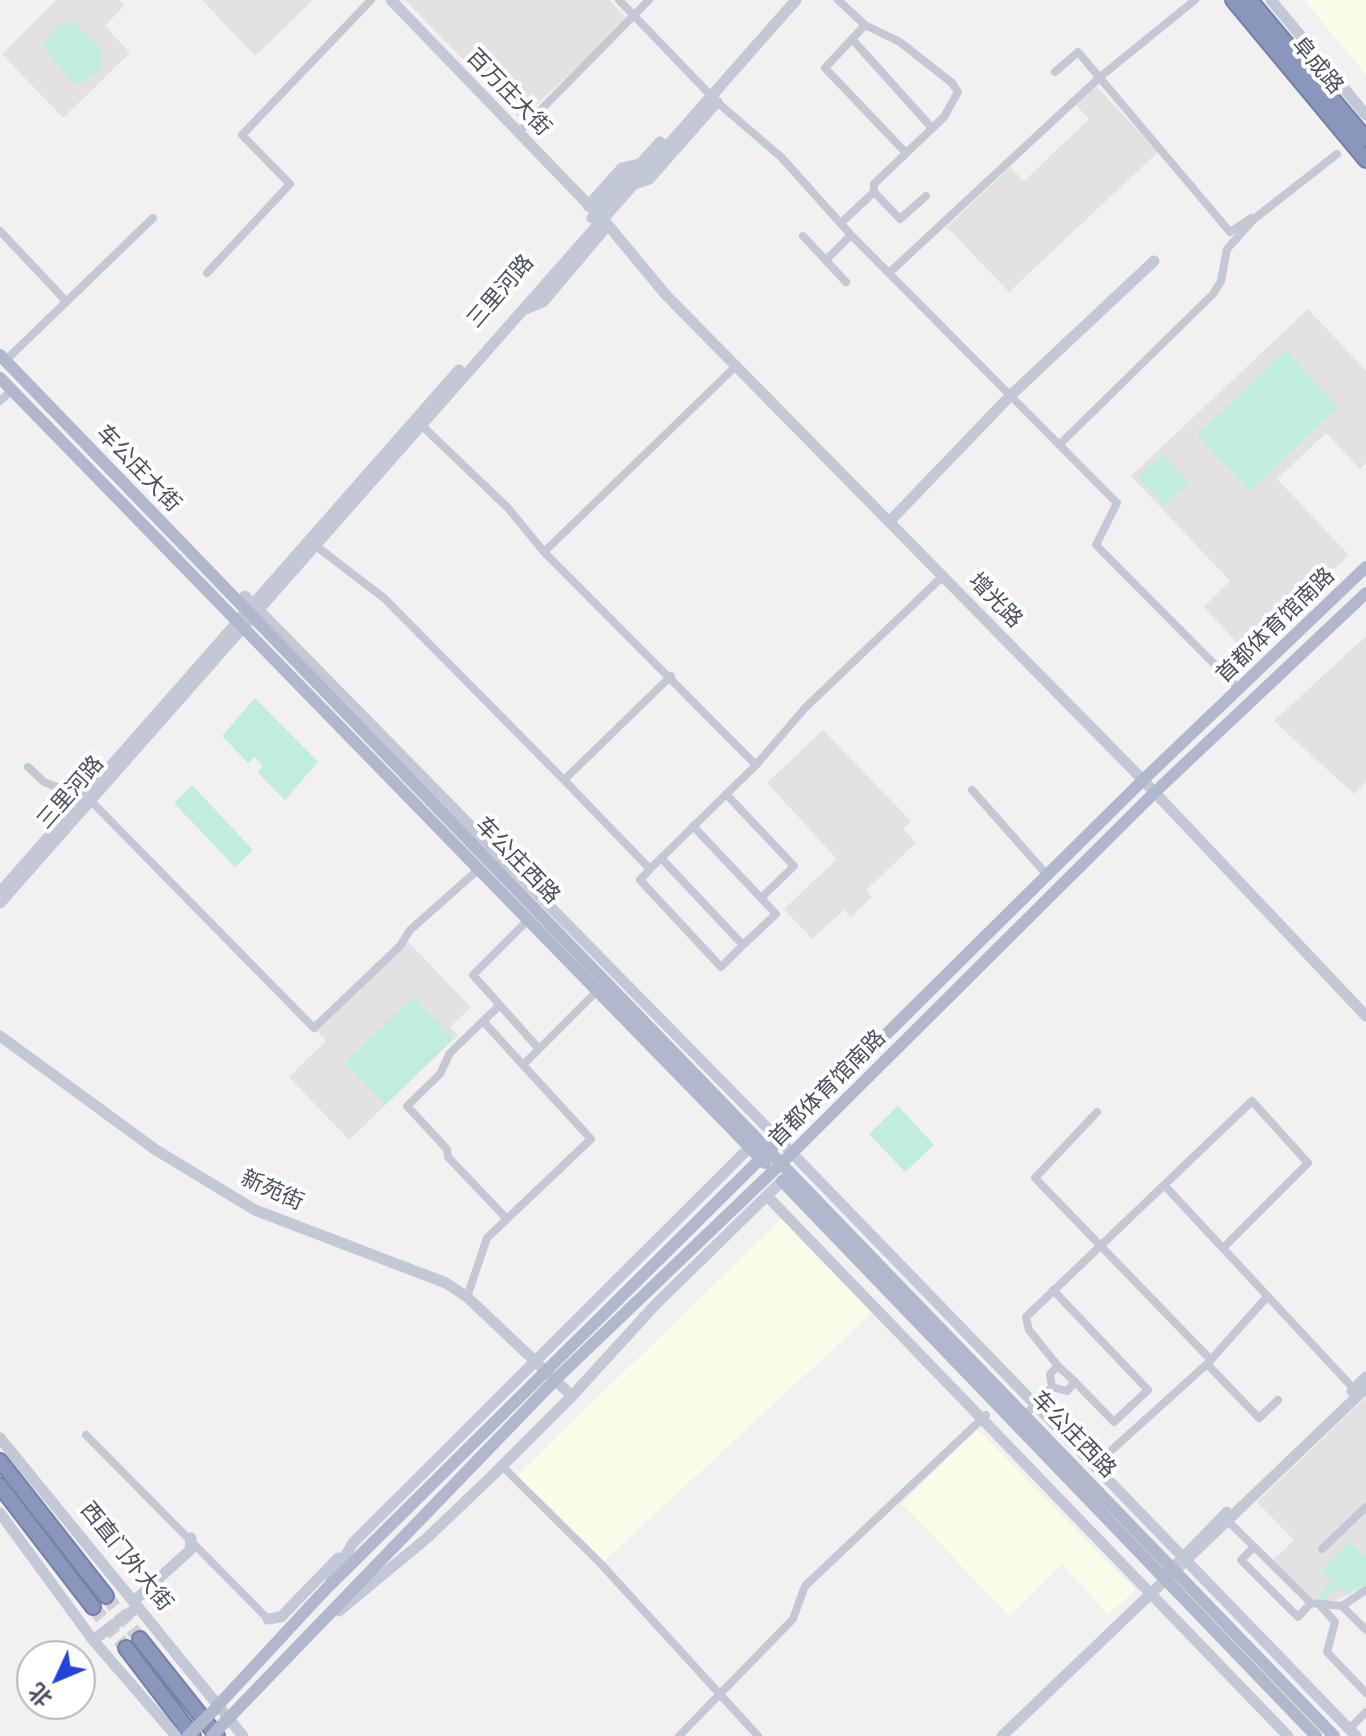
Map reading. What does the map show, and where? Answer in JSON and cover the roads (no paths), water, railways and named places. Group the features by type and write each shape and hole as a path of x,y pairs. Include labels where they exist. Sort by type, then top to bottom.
{"highway":[{"name":"阜成路","path":"1233,0 1366,160"},
{"name":"阜成路","path":"1250,0 1366,139"},
{"name":"西直门外大街","path":"0,1461 106,1596"},
{"path":"0,1486 93,1607"},
{"name":"西直门外大街","path":"140,1639 220,1729"},
{"path":"126,1648 191,1736"}],"main road":[{"name":"车公庄大街","path":"3,358 248,611"},
{"name":"车公庄大街","path":"0,378 248,611"},
{"name":"首都体育馆南路","path":"191,1736 325,1590 1143,780 1366,567"},
{"name":"首都体育馆南路","path":"220,1729 326,1621 546,1371 782,1172 792,1153 1155,792 1366,593"},
{"name":"车公庄西路","path":"248,611 754,1143"},
{"name":"车公庄西路","path":"248,611 529,919 766,1155 1334,1736"},
{"path":"338,690 347,713"},
{"name":"车公庄西路","path":"1171,1572 1316,1736"}],"street":[{"path":"207,273 290,184 242,135 371,0"},
{"name":"百万庄大街","path":"391,0 598,216"},
{"path":"619,0 711,95 782,158 851,235 1117,503 1096,545 1239,689"},
{"path":"518,133 649,0"},
{"name":"三里河路","path":"421,424 598,216 631,185 649,179 786,0"},
{"name":"三里河路","path":"0,903 248,611 421,424 519,312 640,163 711,95 796,0"},
{"path":"838,0 865,25 900,42 952,83 958,92 932,128 874,184 874,192 900,219 926,196"},
{"path":"889,273 1100,77 1195,0"},
{"path":"1271,0 1366,115"},
{"path":"865,25 825,68 906,153"},
{"path":"852,39 932,128"},
{"path":"1055,72 1078,52 1230,232 1256,214"},
{"path":"1059,445 1213,294 1221,281 1227,249 1254,219 1337,154"},
{"path":"841,223 874,192"},
{"name":"增光路","path":"598,216 666,295 1155,792 1366,1016"},
{"path":"3,358 153,218"},
{"path":"0,231 66,301"},
{"path":"826,260 851,235"},
{"path":"803,236 846,282"},
{"path":"890,521 1010,396 1154,261"},
{"path":"544,552 737,365"},
{"path":"0,401 12,390"},
{"path":"421,424 508,508 544,552 671,676 756,765"},
{"path":"312,543 384,598 650,869"},
{"path":"693,826 776,914 721,967 640,880 693,826 756,765 805,708 943,576"},
{"path":"248,611 338,690 792,1153 1352,1732 1366,1712"},
{"path":"564,780 671,676"},
{"path":"28,767 44,782 87,799 314,1028 400,946 410,930 480,868"},
{"path":"972,790 1047,875"},
{"path":"726,794 794,866 761,898"},
{"name":"三里河路","path":"0,892 87,799"},
{"path":"661,858 743,945"},
{"path":"529,919 473,975 539,1049"},
{"path":"523,1065 598,990"},
{"path":"500,1005 450,1053 440,1074 407,1106 507,1219"},
{"path":"467,1297 487,1238 591,1139 483,1021"},
{"name":"新苑街","path":"0,1036 156,1150 255,1210 424,1272 467,1297 572,1396"},
{"path":"1053,1290 1148,1390 1114,1422 1058,1366 1029,1330 1026,1317 1053,1290 1098,1246 1252,1101 1308,1163 1224,1247"},
{"path":"1097,1112 1035,1178 1259,1418 1278,1400"},
{"name":"首都体育馆南路","path":"325,1590 353,1543 546,1371 754,1143"},
{"name":"首都体育馆南路","path":"326,1621 427,1538 572,1396 656,1304 767,1196 782,1172"},
{"path":"1165,1186 1224,1247 1266,1298 1360,1388"},
{"path":"767,1196 985,1416 1288,1736"},
{"path":"1094,1466 1209,1362 1266,1298"},
{"path":"1058,1366 1050,1374 1048,1381 1052,1387 1067,1391 1075,1382"},
{"path":"1184,1559 1228,1521 1360,1388 1366,1377"},
{"path":"1021,1419 1052,1387"},
{"path":"1002,1736 1360,1388"},
{"path":"679,1736 716,1694 793,1619 805,1586 985,1416"},
{"path":"86,1435 268,1619 281,1617 353,1543"},
{"name":"西直门外大街","path":"0,1438 136,1604 214,1708 220,1729 243,1736"},
{"path":"507,1471 601,1564 716,1694 758,1736"},
{"path":"1322,1549 1366,1507"},
{"path":"0,1513 93,1640 136,1604 190,1550 191,1538"},
{"path":"1228,1521 1335,1622 1327,1652 1366,1693"},
{"path":"1254,1547 1241,1560 1298,1617 1315,1604 1342,1606 1366,1590"},
{"path":"1342,1606 1366,1630"},
{"path":"96,1643 176,1736"}],"tunnel":[{"path":"106,1596 140,1639"},
{"path":"93,1607 126,1648"}]}
